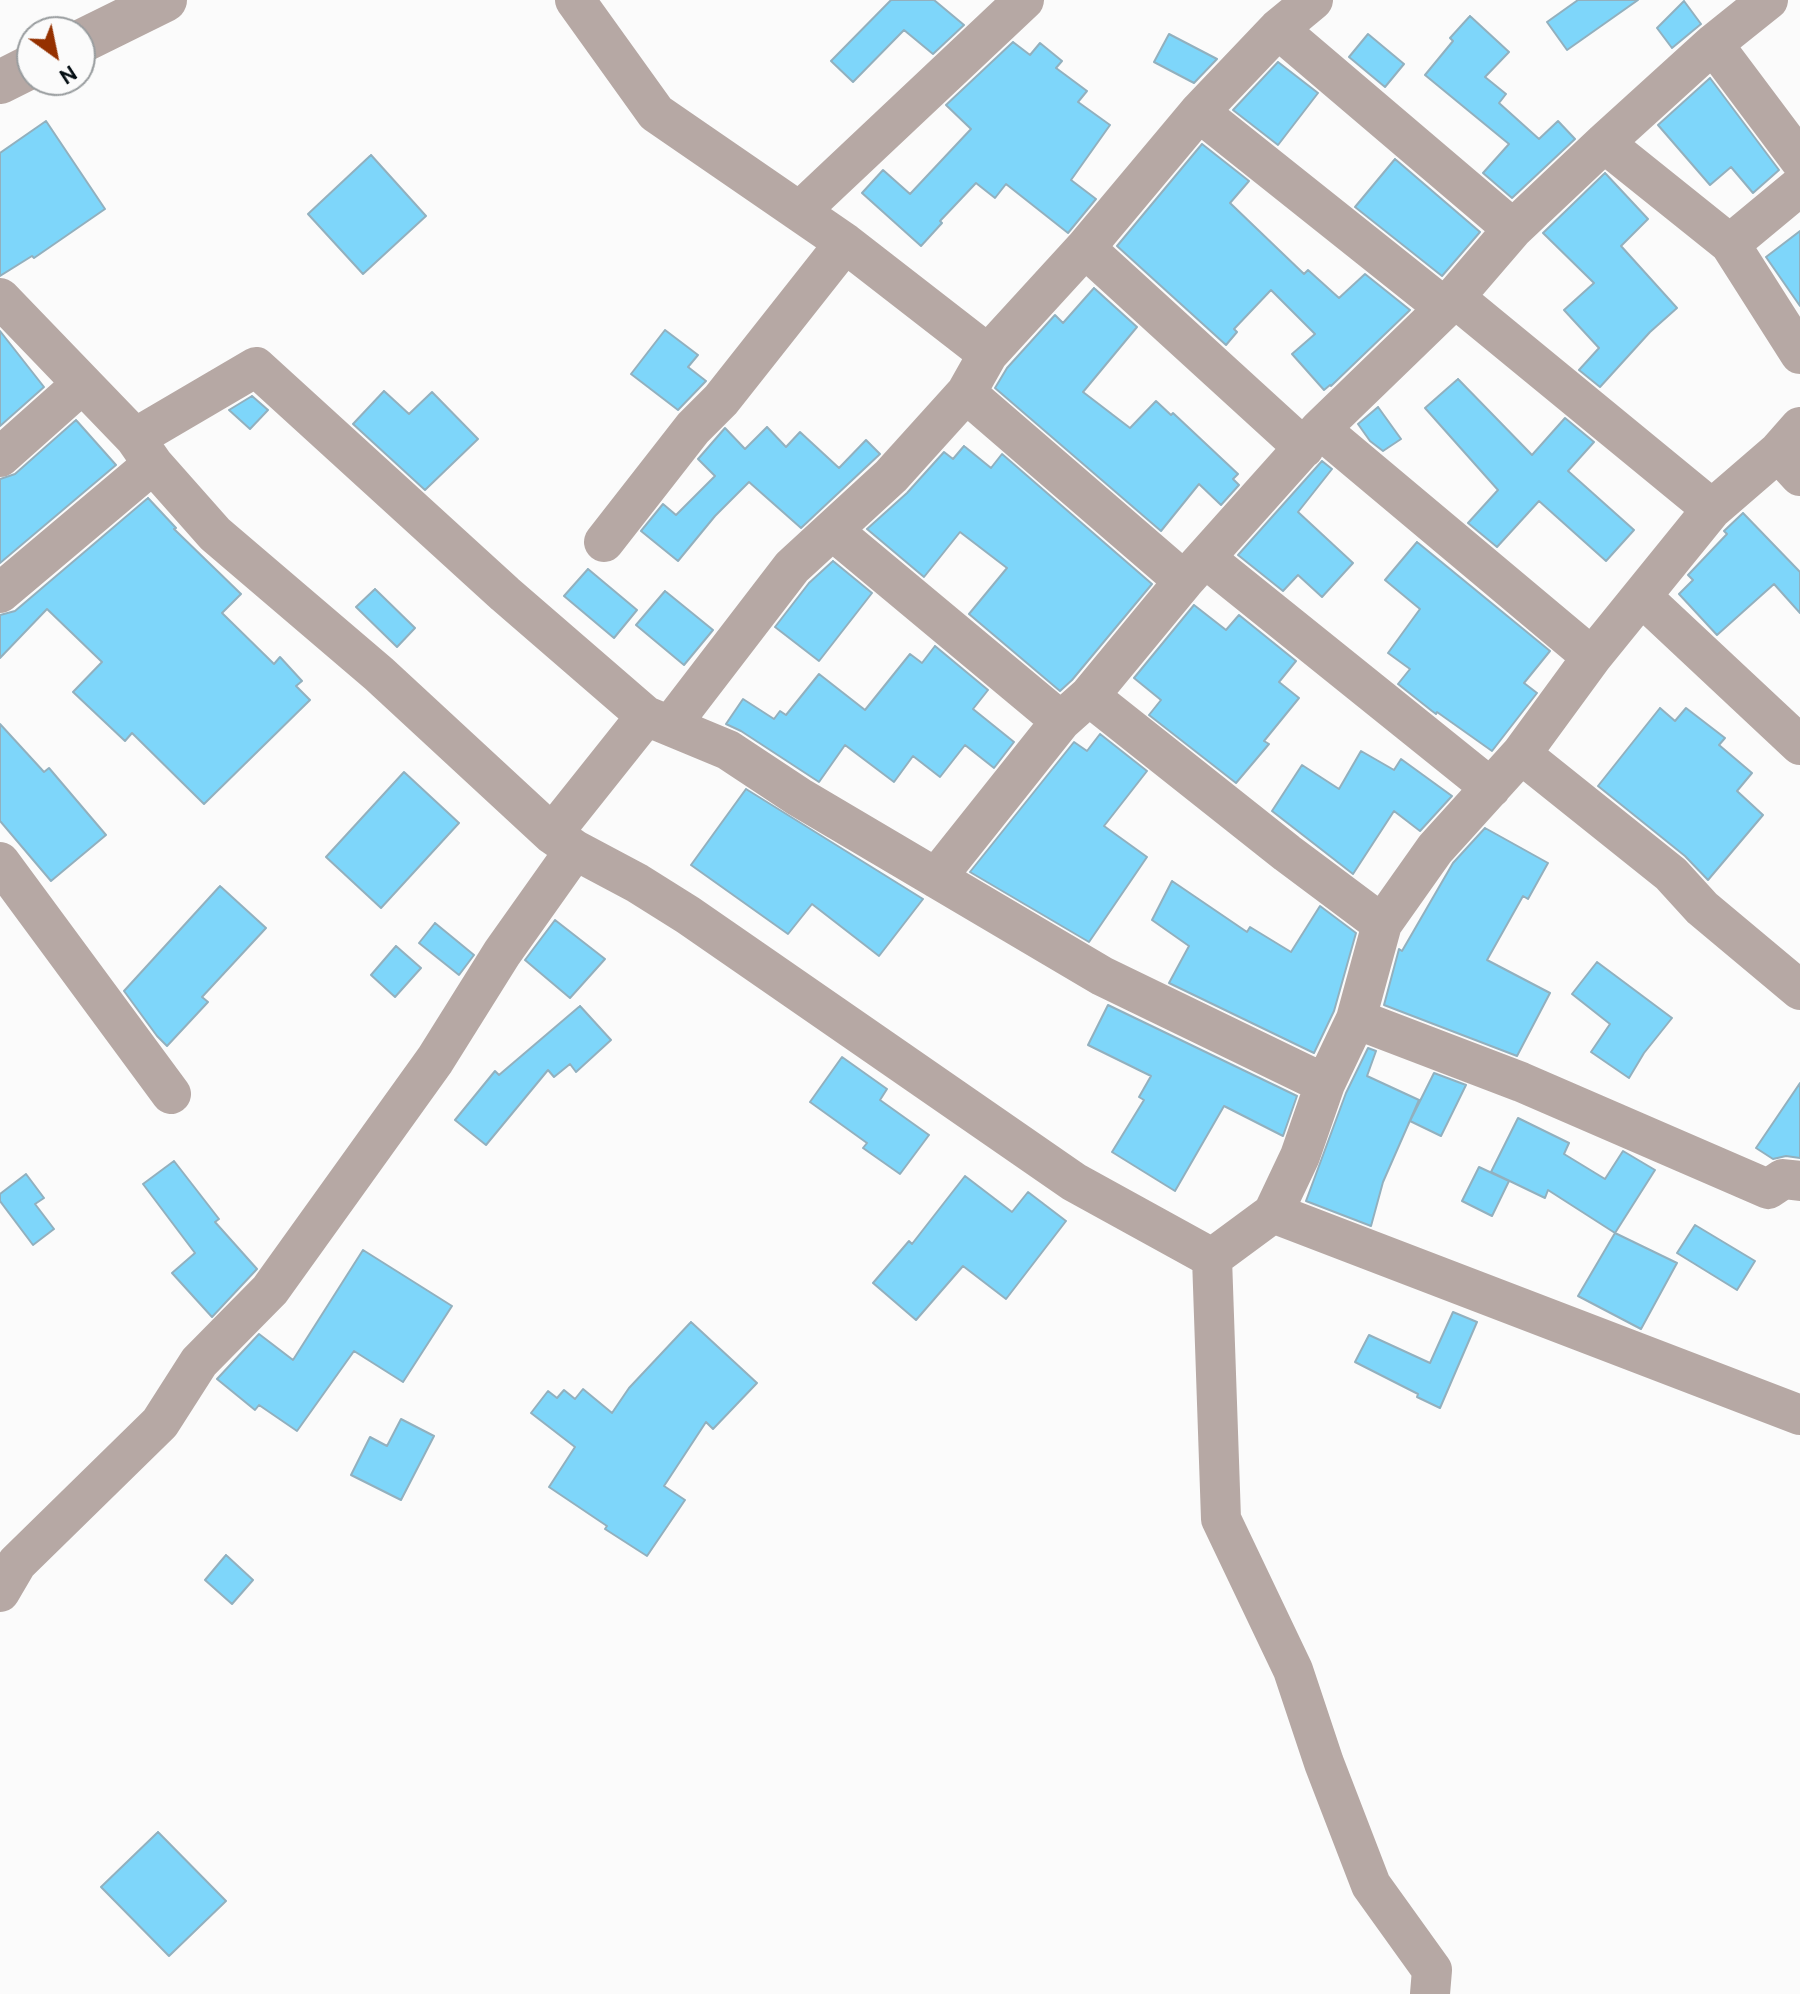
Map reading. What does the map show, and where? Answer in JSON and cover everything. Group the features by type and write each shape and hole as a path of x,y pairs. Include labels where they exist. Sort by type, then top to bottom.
{"street":[{"path":"96,34 165,0"},
{"path":"575,0 656,113 845,243 988,354"},
{"path":"800,211 1024,0"},
{"path":"936,878 1075,708 1312,439 1450,303 1513,229 1713,44 1768,0"},
{"path":"0,1592 17,1563 160,1423 199,1362 270,1290 435,1060 502,953 563,842 658,721 792,567 891,476 966,393 988,354 1085,248 1199,112 1296,10 1513,229"},
{"path":"1713,44 1800,160"},
{"path":"1199,112 1450,303 1712,509"},
{"path":"1604,143 1730,244 1800,354"},
{"path":"1730,244 1800,186"},
{"path":"604,542 845,243"},
{"path":"1085,248 1312,439 1592,657"},
{"path":"0,298 144,451 215,534 379,674 563,842 688,915 1074,1182 1212,1258"},
{"path":"0,593 144,451 256,367 505,594 658,721 728,750 799,797 1102,976 1325,1084"},
{"path":"0,457 82,384"},
{"path":"966,393 1194,570 1491,788"},
{"path":"1212,1258 1273,1213 1300,1156 1325,1084 1356,1019 1382,924 1435,849 1521,754 1592,657 1712,509 1793,452"},
{"path":"833,531 1075,708 1287,853 1382,924"},
{"path":"1642,597 1800,745"},
{"path":"1521,754 1671,874 1702,908 1800,990"},
{"path":"0,862 171,1094"},
{"path":"1356,1019 1521,1082 1768,1189 1783,1179 1800,1181"},
{"path":"1273,1213 1800,1415"},
{"path":"1212,1258 1221,1519 1293,1670 1324,1763 1371,1885 1432,1970 1430,1994"}],"building":[{"path":"891,0 934,0 964,25 933,54 904,30 853,82 831,61"},
{"path":"1578,0 1638,0 1567,50 1547,22"},
{"path":"1684,1 1701,24 1672,48 1657,28"},
{"path":"1470,16 1509,52 1485,77 1506,94 1499,103 1539,139 1558,121 1575,139 1512,198 1483,173 1509,144 1425,75 1453,41 1450,38"},
{"path":"1169,34 1217,59 1194,83 1154,62"},
{"path":"1368,34 1404,64 1385,87 1349,57"},
{"path":"1013,42 1030,55 1040,43 1062,61 1056,68 1087,91 1078,102 1110,125 1071,180 1096,199 1068,233 1006,184 995,198 976,183 921,246 862,193 883,170 910,194 971,129 946,105"},
{"path":"1278,62 1318,93 1278,145 1233,110"},
{"path":"1710,78 1779,170 1753,193 1731,167 1710,185 1658,125"},
{"path":"46,121 105,209 34,258 32,256 0,276 0,153"},
{"path":"1202,144 1249,181 1230,203 1304,274 1308,270 1339,298 1365,274 1410,310 1324,390 1292,354 1315,334 1271,290 1234,329 1237,332 1226,345 1117,246"},
{"path":"371,155 426,216 363,274 308,214"},
{"path":"1395,159 1480,232 1442,276 1355,207"},
{"path":"1605,173 1648,219 1621,246 1677,308 1650,332 1600,387 1579,370 1599,348 1564,310 1594,283 1543,233"},
{"path":"1800,231 1800,306 1766,257"},
{"path":"1094,288 1137,327 1083,392 1130,428 1156,401 1238,474 1233,479 1239,485 1221,505 1199,484 1161,531 995,388 1007,368 1055,315 1063,323"},
{"path":"665,330 698,355 688,367 706,381 678,410 631,374"},
{"path":"0,331 44,387 0,426"},
{"path":"1458,379 1532,455 1565,418 1594,442 1568,471 1634,530 1606,561 1539,501 1497,547 1468,523 1498,490 1425,408"},
{"path":"384,391 409,414 432,392 478,439 425,490 353,424"},
{"path":"252,396 268,410 250,429 229,410"},
{"path":"1378,407 1401,439 1383,451 1370,441 1358,424"},
{"path":"76,420 116,465 0,563 0,479 15,474"},
{"path":"767,427 786,447 800,432 839,468 866,440 880,454 801,528 749,482 715,516 678,561 641,531 663,504 676,515 715,476 698,459 725,428 745,449"},
{"path":"964,446 991,468 1002,454 1152,584 1060,691 969,614 1007,568 960,532 924,577 867,529 907,493 944,452 953,459"},
{"path":"1322,461 1332,469 1298,512 1353,563 1322,597 1298,575 1283,591 1238,555"},
{"path":"148,498 174,529 241,594 222,613 274,664 280,657 302,681 296,686 310,700 204,804 132,733 125,741 73,692 102,662 47,609 0,658 0,615 15,611"},
{"path":"1743,513 1800,572 1800,613 1774,584 1717,635 1679,594 1693,580 1688,575"},
{"path":"1417,542 1550,651 1524,683 1537,693 1492,751 1398,684 1410,669 1388,653 1420,609 1385,580"},
{"path":"833,561 872,593 819,661 775,627 809,583"},
{"path":"588,569 637,610 614,638 564,596"},
{"path":"375,589 415,628 397,647 356,607"},
{"path":"665,591 713,630 684,665 636,625"},
{"path":"1194,605 1226,630 1239,615 1296,661 1279,682 1299,698 1264,741 1269,744 1236,783 1149,715 1161,700 1134,678"},
{"path":"935,646 988,690 973,709 1014,742 994,768 965,745 940,777 913,756 894,782 845,745 819,782 726,724 743,699 774,719 780,711 786,715 819,674 865,710 910,654 922,663"},
{"path":"1660,708 1675,721 1686,708 1725,738 1719,745 1752,773 1737,791 1763,815 1708,880 1685,856 1598,786"},
{"path":"0,724 44,772 49,768 106,835 51,881 0,821"},
{"path":"1100,734 1147,771 1104,826 1147,857 1089,942 970,872 1074,742 1087,751"},
{"path":"1361,751 1394,770 1401,759 1452,796 1420,831 1394,811 1353,874 1272,811 1302,765 1339,789"},
{"path":"404,772 459,823 381,908 326,857"},
{"path":"746,789 923,899 879,956 812,904 788,934 691,865"},
{"path":"1485,828 1548,863 1528,899 1523,896 1487,960 1550,993 1517,1056 1384,1005 1399,949 1402,951 1453,863"},
{"path":"1172,881 1247,932 1250,927 1291,952 1320,906 1356,933 1334,1011 1314,1053 1169,983 1189,946 1152,920"},
{"path":"220,886 266,928 202,997 208,1002 167,1046 124,991"},
{"path":"555,920 605,959 570,998 525,960"},
{"path":"435,923 474,955 459,975 419,943"},
{"path":"396,946 421,968 395,997 371,975"},
{"path":"1597,962 1672,1018 1629,1078 1591,1052 1610,1024 1572,994"},
{"path":"1108,1005 1297,1096 1283,1136 1224,1106 1175,1191 1112,1152 1144,1100 1139,1097 1151,1076 1088,1045"},
{"path":"580,1006 611,1040 576,1072 570,1064 554,1077 548,1070 486,1145 455,1120 495,1071 499,1075"},
{"path":"1368,1048 1376,1051 1367,1076 1419,1100 1383,1182 1371,1226 1306,1201 1346,1093"},
{"path":"842,1057 887,1089 880,1100 929,1135 900,1174 863,1148 867,1143 810,1102"},
{"path":"1434,1073 1466,1085 1441,1136 1410,1121"},
{"path":"1800,1083 1800,1158 1786,1156 1773,1159 1756,1148"},
{"path":"1518,1118 1569,1143 1564,1154 1605,1179 1623,1151 1655,1170 1615,1233 1548,1190 1545,1198 1491,1172"},
{"path":"174,1161 219,1219 215,1222 257,1269 212,1317 172,1273 195,1253 143,1184"},
{"path":"1479,1167 1509,1181 1492,1216 1462,1201"},
{"path":"26,1174 44,1198 35,1204 54,1229 33,1245 0,1201 0,1194"},
{"path":"965,1176 1012,1212 1028,1192 1066,1221 1006,1299 963,1266 916,1320 873,1283 909,1241 912,1244"},
{"path":"1695,1225 1755,1261 1737,1290 1677,1253"},
{"path":"1615,1233 1677,1263 1641,1329 1578,1296"},
{"path":"363,1250 452,1306 403,1382 354,1351 297,1431 259,1405 255,1410 217,1379 259,1334 293,1360"},
{"path":"1453,1312 1477,1322 1440,1408 1355,1362 1369,1335 1430,1363"},
{"path":"691,1322 757,1383 713,1429 706,1422 664,1486 685,1500 647,1556 549,1487 575,1447 531,1413 548,1391 557,1398 564,1390 575,1399 583,1389 612,1413 629,1388"},
{"path":"401,1419 434,1436 401,1500 351,1475 370,1437 387,1446"},
{"path":"226,1555 253,1580 232,1604 205,1580"},
{"path":"158,1832 226,1901 169,1956 101,1887"}]}
